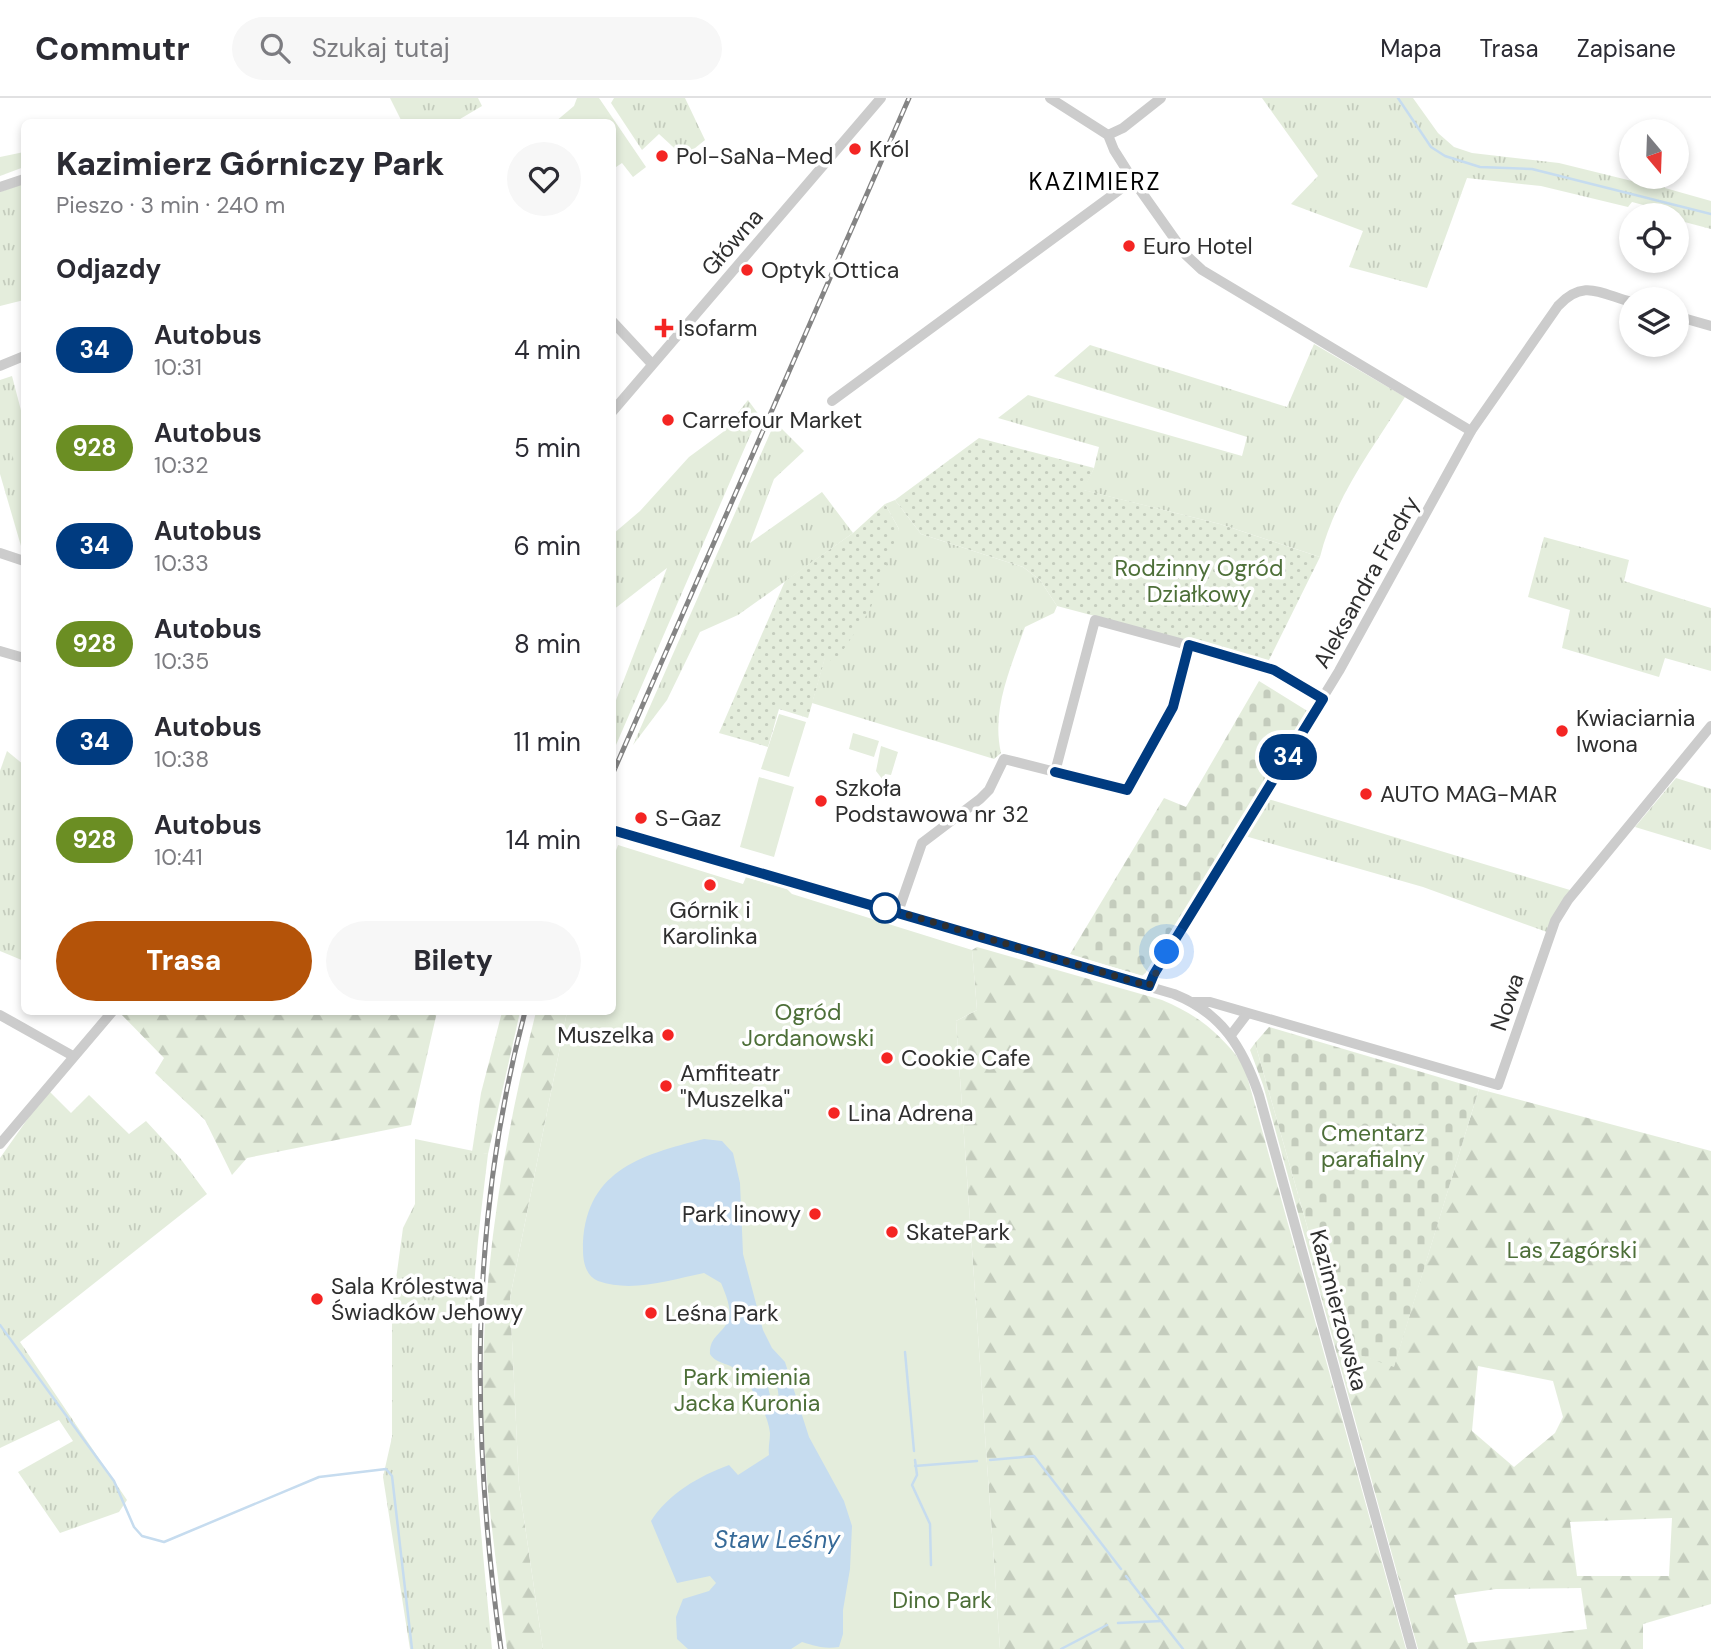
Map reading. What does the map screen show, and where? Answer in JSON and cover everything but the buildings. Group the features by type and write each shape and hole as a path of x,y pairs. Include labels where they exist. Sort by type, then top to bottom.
{"street":[{"name":"Główna","path":"616,407 881,98"},
{"path":"1050,98 1108,135 1133,180 1186,255 1202,270 1471,431"},
{"path":"1108,135 1123,128 1161,98"},
{"path":"0,187 21,179"},
{"path":"832,401 1133,180"},
{"name":"Aleksandra Fredry","path":"1149,986 1323,699 1471,431 1571,292 1587,289 1619,298"},
{"path":"1689,320 1711,326"},
{"path":"616,325 652,364"},
{"path":"0,366 21,357"},
{"path":"0,553 21,560"},
{"path":"1055,772 1095,620 1274,670 1323,699"},
{"path":"898,912 922,843 989,790 1000,762 1009,759 1127,790 1173,707 1189,645"},
{"path":"0,651 21,657"},
{"name":"Nowa","path":"1193,1002 1210,1002 1498,1085 1555,921 1568,900 1711,726"},
{"path":"616,831 1149,986 1193,1002"},
{"name":"Kazimierzowska","path":"1193,1002 1216,1019 1231,1035 1248,1063 1259,1095 1412,1649"},
{"path":"1231,1035 1247,1014"},
{"path":"0,1015 73,1056"},
{"path":"0,1144 109,1015"}],"green space":[{"path":"390,98 478,98 482,106 460,119 400,119"},
{"path":"577,98 599,98 613,119 559,119 574,106"},
{"path":"614,98 685,98 705,140 684,157 659,134 642,150 611,103"},
{"path":"1262,98 1413,98 1438,133 1454,147 1472,153 1559,163 1619,178 1619,189 1669,189 1711,201 1711,229 1689,223 1689,203 1632,202 1619,205 1541,186 1467,178 1427,288 1349,267 1363,231 1291,204 1318,176"},
{"path":"616,123 646,167 633,177 622,163 616,167"},
{"path":"21,153 21,168 0,176 0,157"},
{"path":"21,184 21,301 0,306 0,192"},
{"path":"1314,344 1405,397 1345,494 1320,557 1220,524 1083,490 1094,468 1099,447 998,418 1028,395 1242,456 1247,437 1054,376 1090,345 1287,407"},
{"path":"12,376 21,410 21,546 0,474 0,380"},
{"path":"748,400 759,415 616,745 616,700 667,568 616,608 616,531 640,511 689,457 723,432"},
{"path":"775,422 804,451 774,479 750,543 822,492 853,533 738,615 700,632 667,700 633,745"},
{"name":"Rodzinny Ogród Działkowy","path":"979,438 1094,468 1084,490 1220,524 1320,557 1268,662 1057,606 1040,580 1023,567 921,534 895,500"},
{"path":"21,442 21,474 18,474 9,444"},
{"path":"895,500 921,534 1023,567 1040,580 1057,606 1054,613 1025,627 1004,689 999,721 1001,753 994,759 812,703 825,657 899,529 885,504"},
{"path":"885,504 899,529 870,610 835,662 825,658 808,718 779,709 768,747 719,733 785,581 853,533"},
{"path":"1544,537 1629,560 1624,581 1711,608 1711,671 1665,658 1659,677 1562,648 1570,610 1528,597"},
{"path":"1259,681 1309,712 1151,968 1142,976 1070,954 1164,798 1186,807"},
{"path":"779,714 806,722 789,777 761,769"},
{"path":"853,733 879,741 874,757 849,749"},
{"path":"881,746 898,752 891,775 885,774 883,780 876,771"},
{"path":"7,751 21,763 21,960 0,951 0,771"},
{"path":"759,777 794,787 774,857 740,847"},
{"path":"1676,778 1711,789 1711,850 1635,827"},
{"path":"1268,799 1570,890 1547,932 1423,887 1245,836"},
{"name":"Park imienia Jacka Kuronia","path":"618,845 743,884 746,877 972,950 977,1010 956,1021 1000,1649 543,1649 519,1485 510,1298 566,1015 616,1015"},
{"path":"977,947 1162,1000 1187,1012 1208,1027 1244,1065 1406,1649 1000,1649 956,1021 977,1010 972,950"},
{"path":"122,1015 436,1015 411,1125 247,1158 232,1175 205,1120 155,1073 164,1058"},
{"path":"501,1015 519,1015 488,1154 472,1152 481,1093"},
{"path":"535,1015 566,1015 510,1298 519,1485 543,1649 507,1649 484,1443 483,1374 488,1283 499,1192 515,1101"},
{"name":"Cmentarz parafialny","path":"1269,1027 1479,1089 1394,1367 1342,1349 1255,1043"},
{"name":"Las Zagórski","path":"1255,1043 1342,1349 1394,1366 1479,1089 1711,1151 1711,1604 1643,1624 1643,1649 1418,1649 1263,1085 1250,1050","holes":["1478,1366 1553,1381 1563,1417 1555,1433 1514,1467 1472,1431","1672,1518 1669,1576 1577,1576 1570,1522","1581,1588 1587,1629 1468,1643 1454,1595 1496,1589"]},
{"path":"48,1090 71,1113 89,1095 129,1134 146,1121 180,1158 207,1194 20,1342 127,1500 119,1512 60,1533 18,1472 73,1441 59,1420 0,1448 0,1158"},
{"path":"415,1139 488,1154 475,1280 472,1393 492,1649 410,1649 383,1477 392,1437 392,1309 403,1228 415,1204"}],"water":[{"name":"Staw Leśny","path":"704,1139 722,1141 733,1153 740,1183 743,1254 763,1330 772,1348 785,1362 809,1437 844,1501 852,1526 850,1569 843,1610 843,1634 839,1647 802,1642 791,1649 688,1649 677,1639 676,1617 683,1599 709,1591 716,1583 710,1576 677,1583 651,1521 666,1502 696,1480 729,1465 738,1475 769,1455 769,1425 753,1391 742,1377 734,1368 716,1360 710,1354 710,1348 728,1321 730,1312 721,1283 704,1273 638,1286 598,1281 588,1272 583,1250 586,1223 593,1202 604,1185 619,1171 637,1161","holes":["769,1376 776,1377 779,1399 771,1399 767,1383"]}],"waterway":[{"path":"1398,98 1431,147 1445,156 1480,167 1532,169 1711,214"},
{"path":"0,1325 114,1481 134,1527 142,1536 164,1542 319,1477 386,1469 392,1476 412,1649"},
{"path":"905,1352 914,1451"},
{"path":"990,1460 1034,1456 1121,1569"},
{"path":"915,1460 917,1475 912,1485 930,1524 931,1565"},
{"path":"915,1466 977,1461"},
{"path":"1126,1576 1183,1649"},
{"path":"1118,1623 1162,1621"},
{"path":"1061,1649 1107,1625"}],"railway":[{"path":"616,766 909,98"},
{"path":"501,1649 484,1489 481,1329 493,1170 524,1015"}],"bus line":[{"name":"34","path":"616,831 1149,986 1323,699 1274,670 1189,645 1173,707 1127,790 1055,772"}],"place":[{"name":"Król","path":"855,149"},
{"name":"Pol-SaNa-Med","path":"662,156"},
{"name":"Euro Hotel","path":"1129,246"},
{"name":"Optyk Ottica","path":"747,270"},
{"name":"Isofarm","path":"664,328"},
{"name":"Carrefour Market","path":"668,420"},
{"name":"Kwiaciarnia Iwona","path":"1562,731"},
{"name":"AUTO MAG-MAR","path":"1366,794"},
{"name":"Szkoła Podstawowa nr 32","path":"821,801"},
{"name":"S-Gaz","path":"641,818"},
{"name":"Górnik i Karolinka","path":"710,885"},
{"name":"Muszelka","path":"668,1035"},
{"name":"Cookie Cafe","path":"887,1058"},
{"name":"Amfiteatr \"Muszelka\"","path":"666,1086"},
{"name":"Lina Adrena","path":"834,1113"},
{"name":"Park linowy","path":"815,1214"},
{"name":"SkatePark","path":"892,1232"},
{"name":"Sala Królestwa Świadków Jehowy","path":"317,1299"},
{"name":"Leśna Park","path":"651,1313"}],"district":[{"name":"KAZIMIERZ","path":"1095,181"}],"route":[{"path":"885,908 1149,986 1167,952"}],"park label":[{"name":"Ogród Jordanowski","path":"808,1025"},
{"name":"Dino Park","path":"942,1600"}]}
